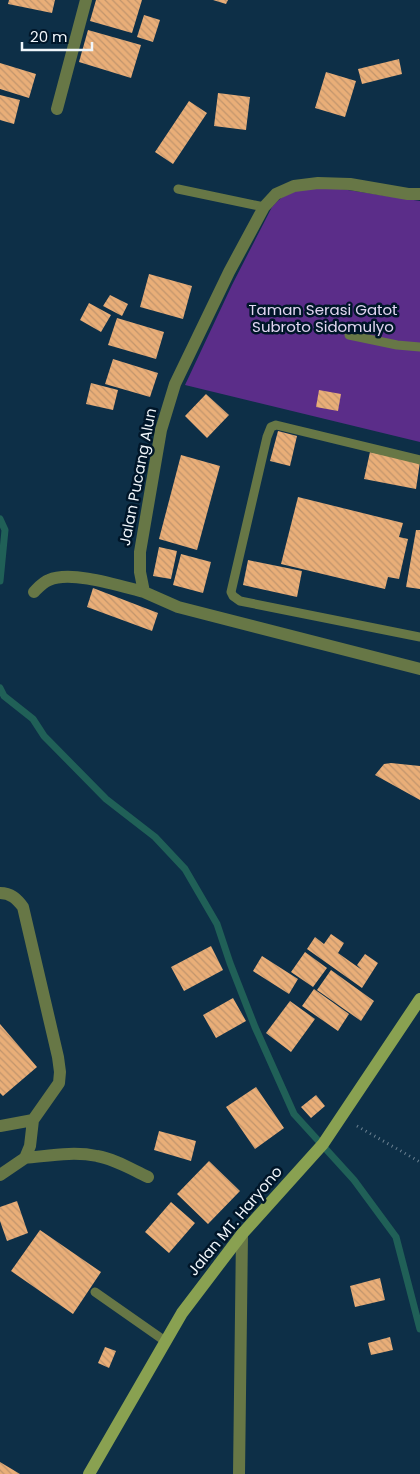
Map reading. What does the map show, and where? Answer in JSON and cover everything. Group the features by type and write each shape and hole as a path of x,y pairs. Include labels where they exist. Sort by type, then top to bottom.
{"street":[{"path":"57,108 86,0"},
{"name":"Jalan Pucang Alun","path":"144,592 140,572 140,552 160,430 175,384 194,343 264,207 276,194 294,186 318,183 350,184 408,194 420,194"},
{"path":"34,592 47,580 62,576 85,579 144,592 178,607 420,668"},
{"path":"0,893 12,896 23,907 60,1072 58,1086 33,1120 30,1146 25,1158"},
{"name":"Jalan MT. Haryono","path":"88,1474 182,1313 242,1234 323,1144 420,999"},
{"path":"0,1126 33,1120"},
{"path":"0,1175 25,1158 60,1154 97,1156 117,1162 148,1177"},
{"path":"240,1474 242,1234"}],"lane":[{"path":"178,189 264,207"},
{"path":"349,334 397,345 420,347"},
{"path":"420,460 276,425 271,427 267,436 231,592 240,601 420,636"},
{"path":"94,1292 165,1342"}],"path":[{"path":"341,1117 420,1162"}],"green space":[{"name":"Taman Serasi Gatot Subroto Sidomulyo","path":"328,187 420,201 420,442 185,385 232,285 272,207 291,193 304,189"}],"building":[{"path":"9,0 55,0 52,13 8,4"},
{"path":"96,0 142,0 132,33 90,21"},
{"path":"213,0 228,0 226,4"},
{"path":"144,15 160,20 153,42 137,37"},
{"path":"88,30 141,45 131,78 79,62"},
{"path":"399,59 402,74 362,84 358,69"},
{"path":"0,63 36,74 29,98 0,89"},
{"path":"326,72 356,81 345,117 315,108"},
{"path":"218,93 250,97 246,130 214,126"},
{"path":"0,95 20,100 14,124 0,120"},
{"path":"189,101 207,113 173,164 155,152"},
{"path":"149,274 192,286 183,319 140,307"},
{"path":"110,295 128,304 122,316 103,306"},
{"path":"89,303 111,315 101,332 80,320"},
{"path":"117,318 164,332 156,359 108,345"},
{"path":"113,359 158,373 150,397 105,384"},
{"path":"91,383 118,390 113,410 86,404"},
{"path":"319,390 341,394 338,411 316,407"},
{"path":"206,394 229,415 207,438 185,416"},
{"path":"278,431 297,436 290,466 270,461"},
{"path":"370,452 420,462 416,489 364,479"},
{"path":"181,455 220,466 197,550 159,539"},
{"path":"298,497 403,523 399,537 408,539 399,579 388,577 385,589 281,564"},
{"path":"416,530 420,530 420,589 406,587"},
{"path":"159,547 177,551 171,579 153,576"},
{"path":"181,554 211,562 203,593 173,585"},
{"path":"248,560 302,571 297,597 243,585"},
{"path":"93,588 158,613 152,631 87,607"},
{"path":"384,764 420,766 420,800 375,775"},
{"path":"331,934 344,943 338,953 362,970 357,965 365,954 378,963 362,988 307,949 315,937 324,944"},
{"path":"211,946 223,970 184,991 171,967"},
{"path":"305,952 327,968 313,987 291,972"},
{"path":"262,956 298,979 289,994 253,971"},
{"path":"331,970 374,1001 361,1021 317,990"},
{"path":"314,989 349,1014 338,1031 302,1006"},
{"path":"233,998 246,1021 216,1038 203,1015"},
{"path":"290,1001 315,1019 291,1052 266,1033"},
{"path":"0,1024 37,1067 3,1096 0,1093"},
{"path":"256,1087 284,1128 255,1149 226,1107"},
{"path":"316,1095 325,1106 311,1118 301,1107"},
{"path":"159,1131 196,1141 191,1161 154,1150"},
{"path":"209,1161 240,1191 208,1224 177,1194"},
{"path":"17,1201 28,1233 7,1241 0,1221 0,1207"},
{"path":"171,1202 195,1223 169,1253 145,1232"},
{"path":"40,1230 101,1272 73,1314 11,1271"},
{"path":"380,1278 385,1300 355,1307 350,1286"},
{"path":"390,1337 393,1350 371,1355 368,1343"},
{"path":"105,1347 116,1351 109,1368 98,1363"},
{"path":"0,1462 20,1474 0,1474"}],"waterway":[{"path":"0,519 5,530 0,581"},
{"path":"0,688 4,696 33,719 44,736 106,799 155,837 185,869 217,924 255,1027 294,1114 354,1180 396,1237 420,1329"}]}
